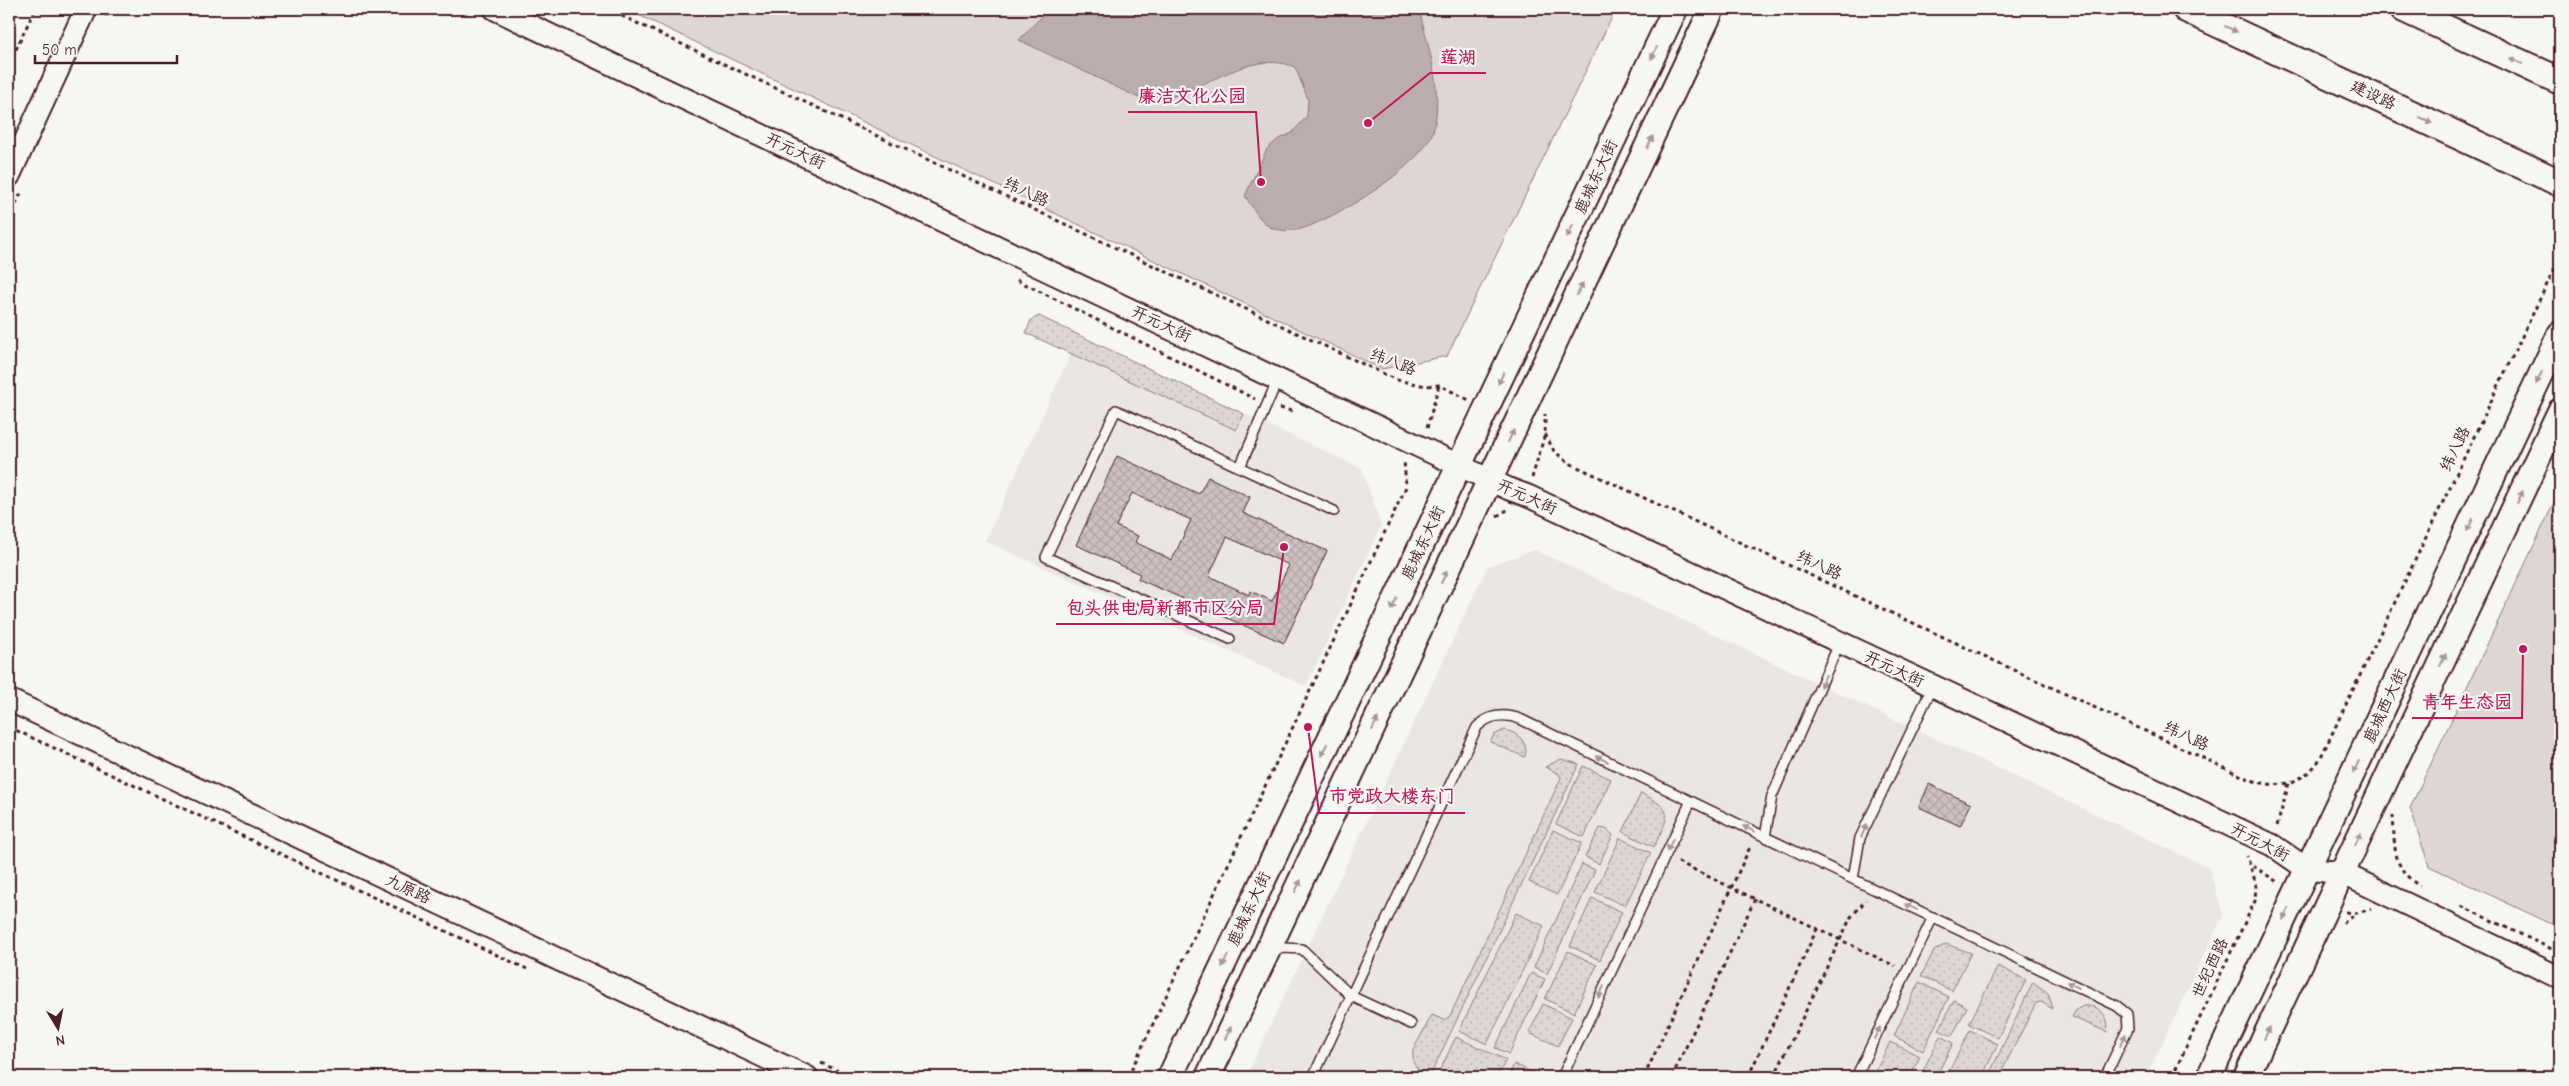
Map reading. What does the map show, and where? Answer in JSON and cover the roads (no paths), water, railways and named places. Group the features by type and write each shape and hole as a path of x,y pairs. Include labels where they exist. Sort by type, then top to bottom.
{"main road":[{"name":"鹿城东大街","path":"1170,1077 1675,9"},
{"name":"鹿城东大街","path":"1208,1077 1712,9"},
{"name":"建设路","path":"2186,9 2560,183"},
{"path":"2404,9 2560,82"},
{"name":"鹿城西大街","path":"2209,1077 2560,334"},
{"name":"鹿城西大街","path":"2246,1077 2560,411"}],"street":[{"path":"9,176 86,9"},
{"name":"开元大街","path":"495,9 1490,480 2272,845 2307,870 2342,873 2560,978"},
{"name":"九原路","path":"9,700 806,1077"}],"lane":[{"path":"1240,467 1278,379"},
{"path":"1230,639 1046,557 1116,410 1334,511"},
{"path":"1765,837 1772,796 1838,646 1849,648"},
{"path":"1853,879 1860,838 1931,690 1942,692"},
{"path":"1313,1077 1477,727 1487,719 1504,715 1520,719 2124,1011 2129,1019 2128,1028 2105,1077"},
{"path":"1562,1077 1691,801"},
{"path":"1856,1077 1933,918"},
{"path":"1267,951 1284,948 1302,950 1351,996 1410,1024"}],"place":[{"name":"莲湖","path":"1368,123"},
{"name":"廉洁文化公园","path":"1261,182"},
{"name":"包头供电局新都市区分局","path":"1284,547"},
{"name":"青年生态园","path":"2523,649"},
{"name":"市党政大楼东门","path":"1308,727"}]}
